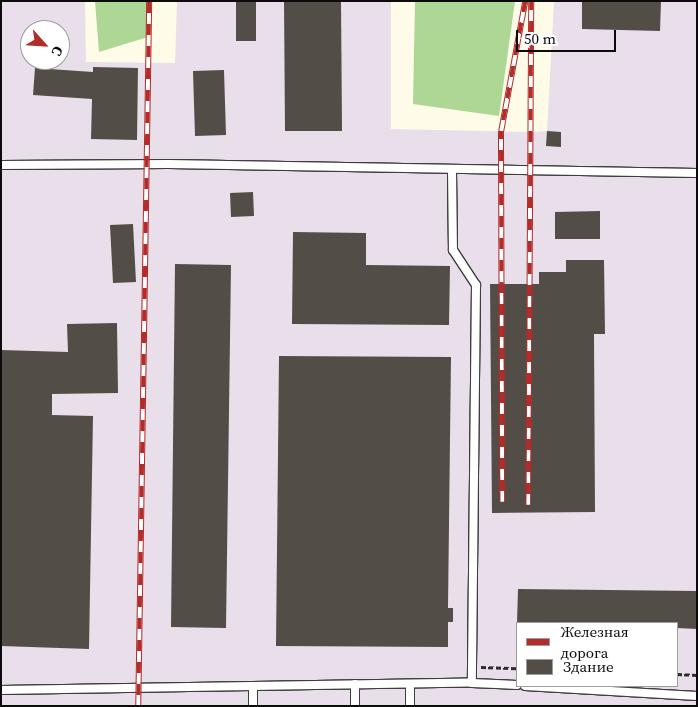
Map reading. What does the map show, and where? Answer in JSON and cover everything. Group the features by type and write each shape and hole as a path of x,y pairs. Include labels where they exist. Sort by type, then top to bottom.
{"lane":[{"path":"1,165 169,164 452,171 697,173"},
{"path":"452,171 454,250 476,284 472,683"},
{"path":"1,690 355,684 472,683 516,685"},
{"path":"355,684 355,706"},
{"path":"410,684 410,706"},
{"path":"253,686 253,706"},
{"path":"542,687 697,696"}],"path":[{"path":"472,666 516,668"},
{"path":"678,674 697,675"}],"shaded area":[{"path":"1,1 85,1 86,62 175,63 177,1 391,1 391,129 530,132 547,131 554,1 697,1 697,706 1,706"}],"green space":[{"path":"95,1 151,1 148,37 99,52"},
{"path":"415,1 515,1 499,116 413,104"}],"building":[{"path":"236,1 256,1 256,41 236,41"},
{"path":"284,1 341,1 342,131 285,131"},
{"path":"582,1 661,1 660,31 582,29"},
{"path":"93,67 138,68 137,140 91,139 92,99 33,95 35,70 93,72"},
{"path":"224,70 226,135 195,136 193,71"},
{"path":"547,131 561,132 561,147 546,146"},
{"path":"253,192 254,216 231,217 230,193"},
{"path":"600,211 600,239 555,239 555,212"},
{"path":"133,224 136,282 113,283 110,225"},
{"path":"293,232 366,233 366,265 450,266 449,325 292,324"},
{"path":"566,260 604,260 605,334 594,334 595,512 492,513 490,284 539,284 539,272 566,272"},
{"path":"175,264 231,265 226,628 171,627"},
{"path":"117,323 118,393 52,394 52,415 93,416 89,649 1,646 1,350 68,352 67,324"},
{"path":"279,356 451,357 448,608 453,608 453,622 448,622 448,647 276,646"},
{"path":"518,589 697,591 697,629 678,628 678,622 517,622"}],"railway":[{"path":"138,706 149,1"},
{"path":"502,502 501,131 525,1"},
{"path":"528,505 531,1"}]}
